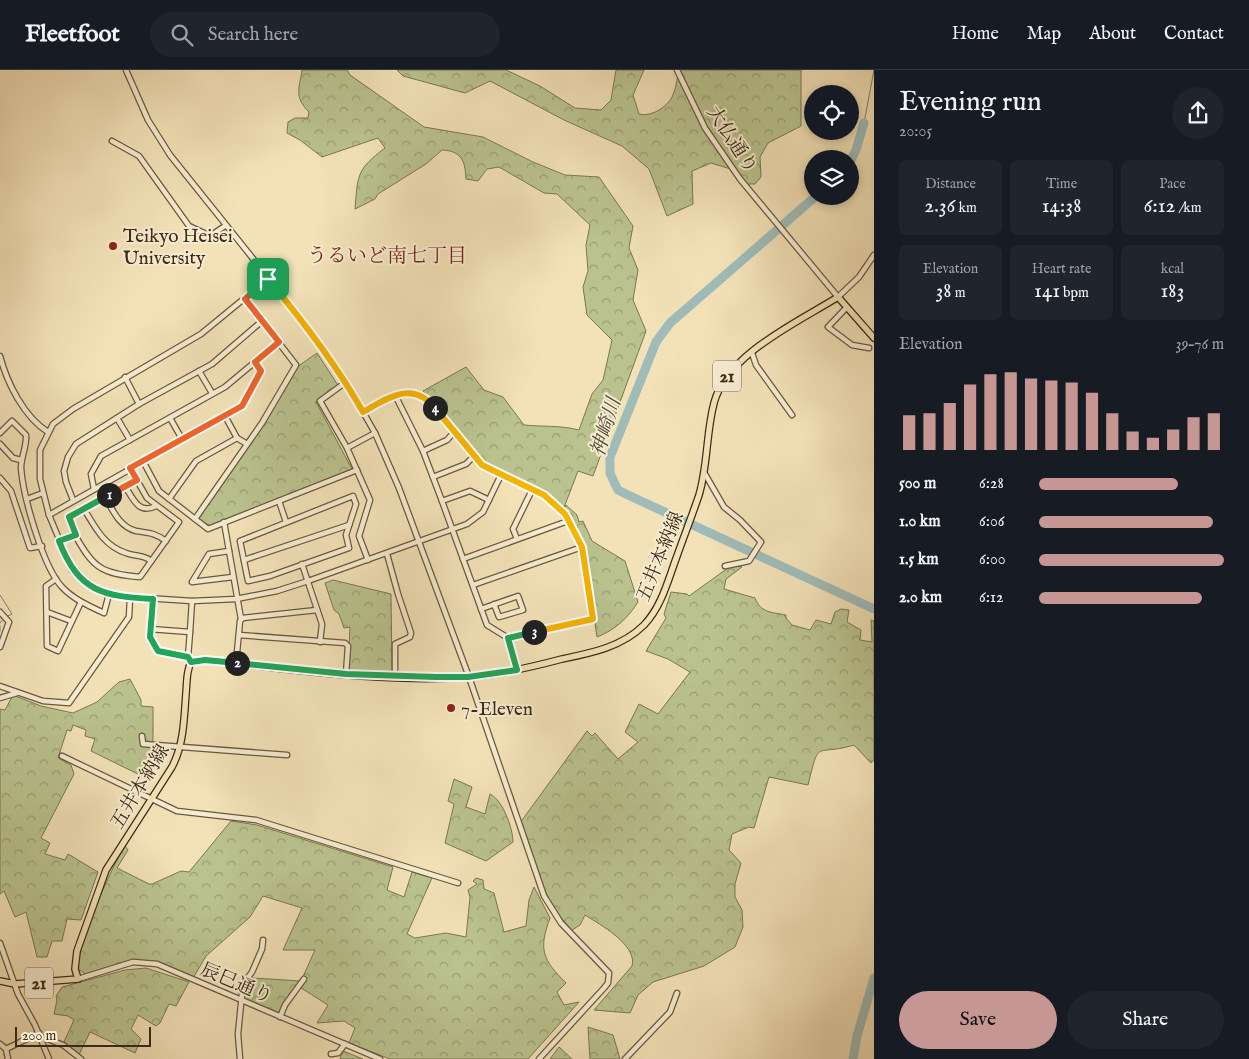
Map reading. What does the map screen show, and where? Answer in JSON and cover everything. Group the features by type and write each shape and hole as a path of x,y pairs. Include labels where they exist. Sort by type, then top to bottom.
{"main road":[{"path":"838,297 874,338"},
{"name":"五井本納線","path":"78,980 75,963 77,951 106,870 172,767 180,747 190,660 346,674 468,677 517,670 593,652 619,643 639,629 651,616 661,600 695,507 704,474 714,404 719,389 734,368 786,327 838,297"},
{"name":"21","path":"0,981 15,984 78,980"}],"street":[{"path":"126,70 155,133 226,226 299,316 346,382 376,433 400,488 544,896 565,928 609,973 608,983 604,988 539,1059"},
{"name":"大仏通り","path":"677,70 705,128 740,178 838,297"},
{"path":"112,141 139,156 189,226 206,234 213,234 226,226"},
{"path":"838,297 859,277 874,255"},
{"path":"268,279 201,334 125,377 73,409 53,424 43,441 39,459 43,493 49,515 67,561 78,576 92,587 109,594 130,598 192,601 236,598 277,591 387,554 452,530 479,517 501,475"},
{"path":"195,519 262,423 296,364 245,299"},
{"path":"847,307 828,327 852,345 868,348"},
{"path":"73,500 65,478 65,464 69,453 83,438 139,404 212,364 262,321"},
{"path":"94,489 91,474 96,460 101,456 225,386 279,342"},
{"path":"752,354 756,365 792,414"},
{"path":"0,356 13,390 36,425 48,432"},
{"path":"49,515 242,406 261,371 255,362"},
{"path":"199,371 212,393"},
{"path":"125,377 139,404"},
{"path":"346,382 320,401 347,448 370,500 358,536 368,560"},
{"path":"363,412 395,395 416,394 428,400 482,465 544,495 565,514 582,547 593,619 508,638"},
{"path":"395,395 433,476 487,625 508,638 517,670"},
{"path":"225,416 237,438 247,444"},
{"path":"117,418 130,440"},
{"path":"170,418 182,439"},
{"path":"0,433 12,421 26,434 22,460 27,499 42,546 56,579 81,602 104,613 109,594"},
{"path":"422,451 447,440 454,432"},
{"path":"347,448 376,433"},
{"path":"169,499 196,461 237,438"},
{"path":"0,444 13,458 22,460"},
{"path":"433,476 466,464 474,456"},
{"path":"142,461 159,491 208,529 357,470"},
{"path":"130,468 137,480 147,498 179,522 140,577 114,575 99,568 88,557 69,517 137,480"},
{"path":"704,474 724,507 740,520 761,542 750,559 725,566"},
{"path":"0,478 11,491 30,548 42,546"},
{"path":"125,486 135,504 142,509 150,509 156,506"},
{"path":"517,539 513,529 532,490"},
{"path":"442,501 470,491 489,500"},
{"path":"27,499 43,493"},
{"path":"353,496 356,504 349,525 346,535 349,548 248,581 240,541 353,496"},
{"path":"104,498 118,519 125,525 134,530 154,533 166,540"},
{"path":"279,501 286,522"},
{"path":"84,509 100,536 111,545 126,554 146,556 151,561"},
{"path":"463,559 568,521"},
{"path":"224,522 241,619 236,663"},
{"path":"244,560 349,525"},
{"path":"59,541 76,535"},
{"path":"473,585 582,547"},
{"path":"229,551 209,554 192,582 233,577"},
{"path":"387,554 412,633 410,637 395,644 395,676"},
{"path":"302,564 322,624 320,642"},
{"path":"56,579 46,586 47,646 58,651 81,602"},
{"path":"481,609 494,604 518,596 523,610 499,617 494,604"},
{"path":"0,686 43,701 69,702 128,617 130,598"},
{"path":"153,599 150,629 152,644 158,651 190,660 192,601"},
{"path":"241,619 317,610"},
{"path":"0,612 9,622 0,647"},
{"path":"46,612 71,621"},
{"path":"150,629 190,632"},
{"path":"239,635 348,644 346,674"},
{"path":"0,698 18,692"},
{"path":"142,736 143,744 287,756"},
{"path":"62,756 177,811 188,814 256,820 458,883"},
{"path":"240,1059 238,1034 240,999 243,984 252,972 262,949 263,940"},
{"path":"0,942 15,984 40,1035 49,1059"},
{"name":"辰巳通り","path":"78,980 133,962 157,964 380,1059"},
{"path":"280,1017 285,1005 304,979"},
{"path":"625,1059 670,1012 677,993"},
{"path":"6,1050 40,1035 63,1045 80,1059"},
{"path":"0,1044 6,1050 8,1059"},
{"path":"331,1054 338,1053 345,1044"}],"green space":[{"path":"302,70 347,70 350,75 424,127 483,137 533,162 565,175 599,177 633,226 629,248 638,270 633,300 646,331 593,476 578,471 563,510 535,488 483,463 423,391 466,367 484,390 503,397 524,425 579,430 592,394 603,380 612,340 587,315 583,287 588,271 586,245 590,225 557,194 544,193 499,167 487,169 478,181 466,179 465,167 461,158 454,152 442,150 426,164 378,194 375,199 355,209 360,174 368,162 385,148 378,138 322,157 300,140 287,133 288,122 295,118 308,118 309,112 299,97"},
{"path":"397,70 506,70 540,86 575,108 601,110 611,100 616,70 644,70 633,95 639,114 644,115 658,111 666,105 672,97 679,70 801,70 801,126 768,143 760,157 761,177 755,184 747,184 734,170 711,163 692,171 693,204 667,216 649,169 622,146 564,120 490,81 465,93 403,76"},
{"path":"317,353 339,387 316,402 352,469 208,530 197,521 264,424 297,367"},
{"path":"566,505 577,515 579,522 583,521 592,541 625,561 638,602 620,623 610,631 597,637 585,557 563,514"},
{"path":"742,567 726,579 724,589 755,598 763,609 786,615 786,618 792,625 810,630 816,620 831,624 835,612 841,609 849,610 847,622 861,630 860,640 872,642 871,620 874,621 874,760 871,763 854,745 825,750 817,754 808,785 769,777 754,828 749,827 732,834 729,850 741,863 735,884 735,897 742,910 743,927 735,947 704,966 653,982 638,995 630,1013 594,1010 632,966 629,950 616,936 585,915 580,925 572,930 562,919 546,893 520,823 587,731 592,736 595,733 618,759 638,742 625,732 639,704 658,714 690,672 668,659 646,651 666,618 664,614 671,592 687,594 689,596 728,568"},
{"path":"333,580 391,594 392,675 350,672 348,669 350,627 344,628 339,614 334,610 325,583"},
{"path":"130,679 141,700 141,706 153,707 153,747 161,749 160,756 148,779 91,751 95,739 85,736 86,730 73,725 71,731 67,730 58,758 71,765 74,774 41,838 50,843 45,854 65,860 68,854 98,872 81,920 67,919 62,941 52,941 47,957 37,957 26,912 15,917 4,891 0,894 0,709 5,710 13,695 41,706 73,713 97,702 119,682"},
{"path":"454,779 472,787 466,807 485,814 490,794 499,802 506,815 513,842 486,861 445,843 454,804 448,801"},
{"path":"231,821 257,825 393,867 387,890 404,897 412,872 432,878 407,934 415,938 446,933 466,937 470,897 468,890 477,884 473,881 476,878 483,880 484,889 494,893 504,932 526,926 529,900 534,887 550,918 544,938 545,954 552,968 566,983 557,992 564,1005 579,1002 528,1059 390,1059 349,1043 355,1028 344,1021 317,1023 328,1005 298,986 279,1014 240,998 246,982 252,978 301,981 315,950 283,950 302,908 263,896 250,917 206,956 193,978 163,965 140,962 87,975 78,969 79,957 89,925 104,888 125,846 128,850 117,868 152,884 181,871 189,872"},
{"path":"146,968 189,982 176,1006 169,1004 160,1023 156,1026 138,1015 131,1029 141,1039 135,1053 90,1032 77,1059 62,1046 74,1020 68,1016 54,1014 56,996 62,987 125,970"},
{"path":"588,1027 613,1035 620,1059 590,1059"},
{"path":"559,1047 572,1059 550,1059"},
{"path":"343,1051 363,1059 340,1059"}],"waterway":[{"path":"864,123 874,70"},
{"name":"神崎川","path":"856,150 864,123"},
{"name":"神崎川","path":"806,205 670,323 656,342 610,457 610,473 618,490 874,609"},
{"path":"0,595 12,614 6,617"},
{"path":"0,623 3,619"},
{"path":"0,626 0,631"},
{"name":"神崎川","path":"853,1059 857,1036 874,978"}],"place":[{"name":"Teikyo Heisei University","path":"113,246"},
{"name":"7-Eleven","path":"451,708"}],"district":[{"name":"うるいど南七丁目","path":"387,255"}],"route":[{"path":"268,279 299,316 331,360 363,412 402,393 416,394 428,400 482,465 544,495 565,514 585,557 593,619 508,638 517,670 468,677 346,674 205,660 191,662 188,657 166,655 158,651 152,644 150,637 153,599 115,596 101,592 83,581 72,570 59,541 76,535 69,517 137,480 130,468 242,406 261,371 255,362 279,342 245,299 268,279"}]}
